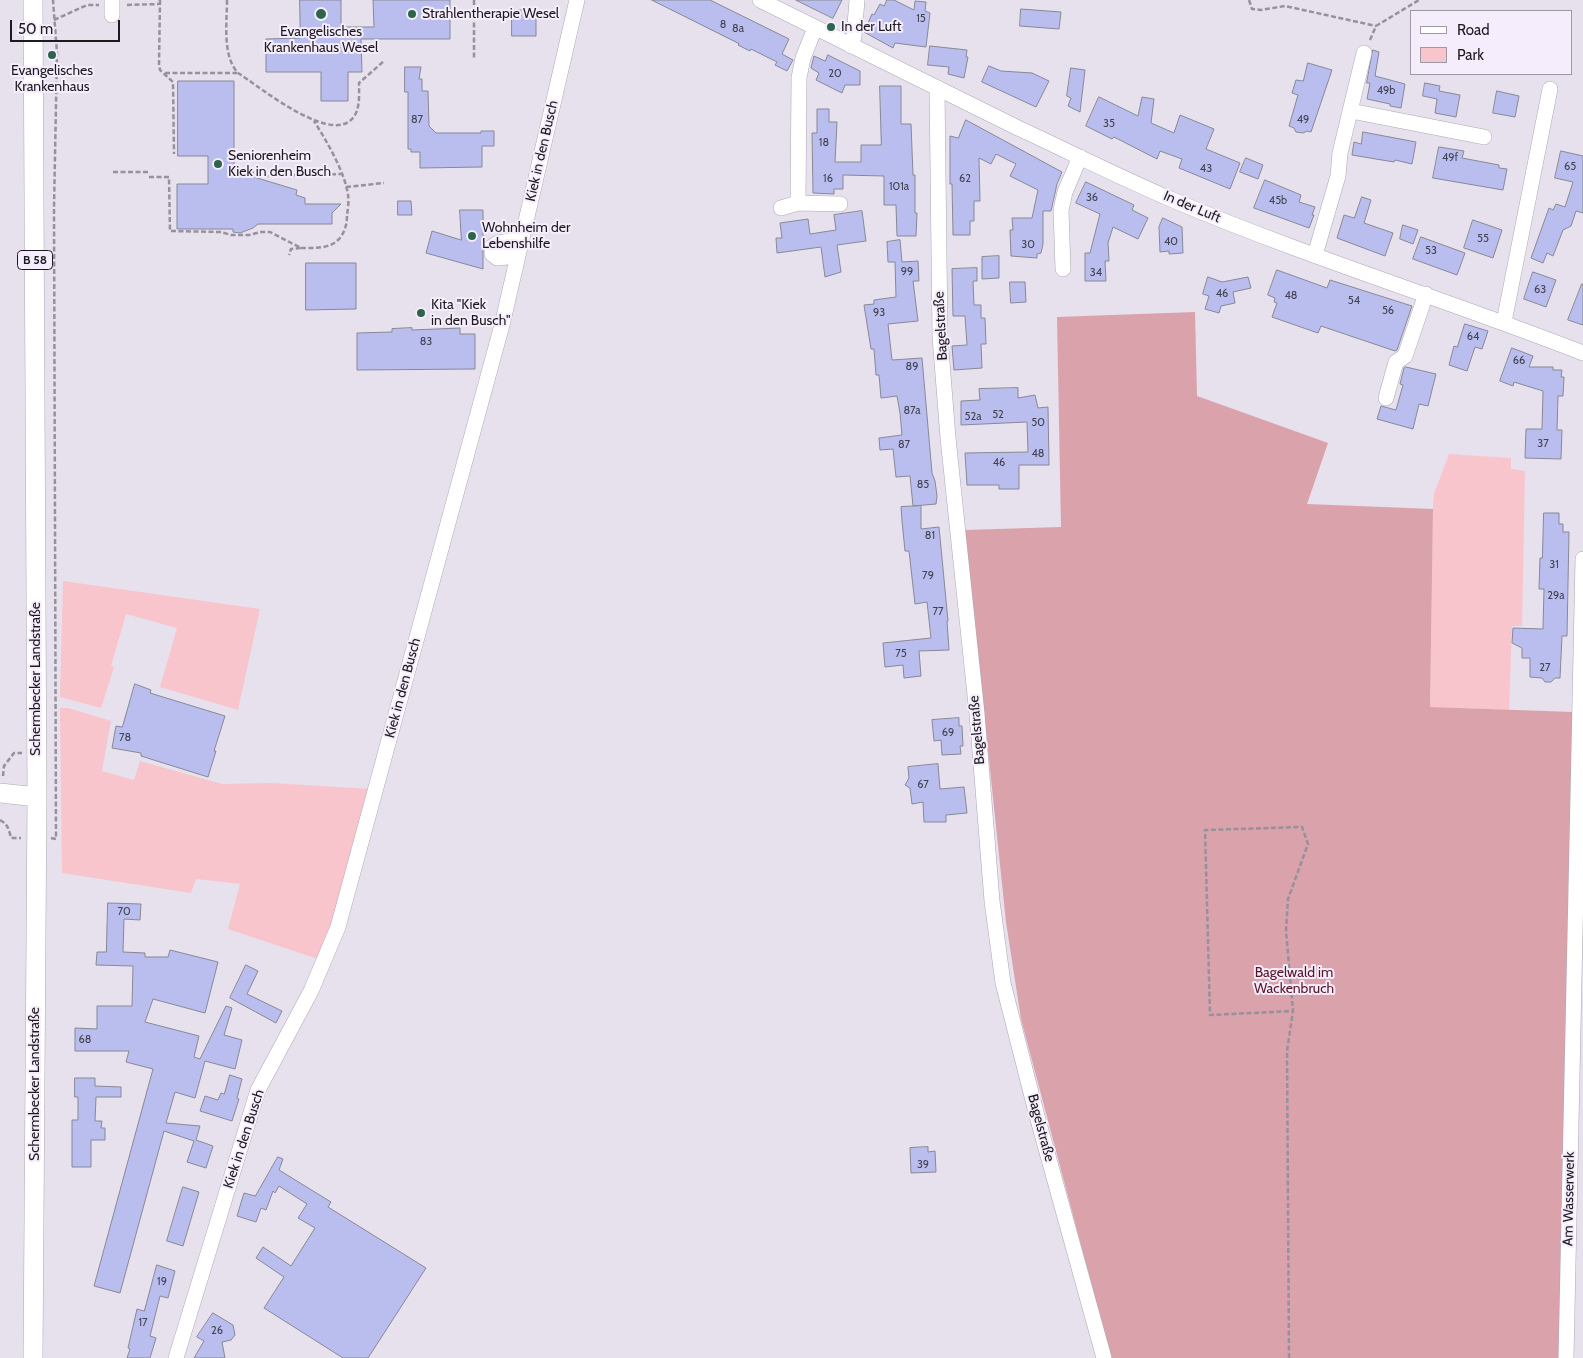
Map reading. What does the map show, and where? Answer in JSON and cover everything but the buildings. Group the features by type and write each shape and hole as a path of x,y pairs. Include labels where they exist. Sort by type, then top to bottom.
{"main road":[{"name":"Schermbecker Landstraße","path":"33,0 37,797 33,1358"},
{"path":"0,793 37,797"}],"street":[{"name":"Kiek in den Busch","path":"176,1358 258,1090 311,991 338,927 502,325 576,0"},
{"name":"In der Luft","path":"760,0 1080,158 1173,200 1315,255 1504,322 1583,353"},
{"path":"851,46 854,38 857,0"},
{"path":"798,203 799,78 803,58 815,28"},
{"path":"1315,255 1338,176 1340,153 1364,53"},
{"name":"Bagelstraße","path":"937,88 938,263 941,346 948,438 977,714 987,845 998,947 1005,993 1104,1358"},
{"path":"1504,322 1550,89"},
{"path":"1351,111 1484,137"},
{"path":"1063,269 1061,210 1065,192 1080,158"},
{"path":"782,208 798,203 840,204"},
{"path":"518,256 497,258 492,254 492,248 498,243 522,239"},
{"path":"1386,398 1396,362 1405,356 1426,294"},
{"name":"Am Wasserwerk","path":"1566,1358 1583,559"}],"path":[{"path":"53,0 57,53 54,208 56,752"},
{"path":"160,0 159,66 174,82 174,154"},
{"path":"227,0 228,54 233,67 238,73 292,109 322,124 338,126 352,119 356,114 358,106 359,82 384,61"},
{"path":"474,0 474,60"},
{"path":"1249,0 1252,10 1285,6 1376,26"},
{"path":"1364,53 1376,26 1419,0"},
{"path":"164,73 238,73"},
{"path":"288,255 291,249 321,247 338,240 347,223 348,196 346,187 327,142 313,120"},
{"path":"242,169 265,176 341,174"},
{"path":"113,172 150,172"},
{"path":"149,178 169,177 170,231 221,232 230,235 270,232 301,248"},
{"path":"346,187 384,183"},
{"path":"1289,1358 1287,1051 1294,1011 1286,923 1288,899 1308,844 1302,827 1205,830 1210,1015 1294,1011"}],"green space":[{"name":"Bagelwald im Wackenbruch","path":"1195,312 1197,396 1328,443 1307,504 1433,509 1430,707 1573,712 1563,1358 1111,1358 1021,1019 1006,922 965,530 1061,527 1057,317"},
{"path":"1449,454 1511,458 1511,469 1525,471 1522,626 1512,626 1509,710 1430,707 1434,494"},
{"path":"63,581 260,609 238,710 160,687 177,628 126,614 111,666 114,667 101,708 60,697"},
{"path":"60,708 68,708 111,721 102,771 134,780 140,761 222,784 272,783 370,789 321,960 228,929 240,884 196,879 191,893 62,873"}],"place":[{"name":"Evangelisches Krankenhaus Wesel","path":"321,14"},
{"name":"Strahlentherapie Wesel","path":"412,14"},
{"name":"In der Luft","path":"831,27"},
{"name":"Evangelisches Krankenhaus","path":"52,55"},
{"name":"Seniorenheim Kiek in den Busch","path":"218,164"},
{"name":"Wohnheim der Lebenshilfe","path":"472,236"},
{"name":"Kita \"Kiek in den Busch\"","path":"421,313"}]}
